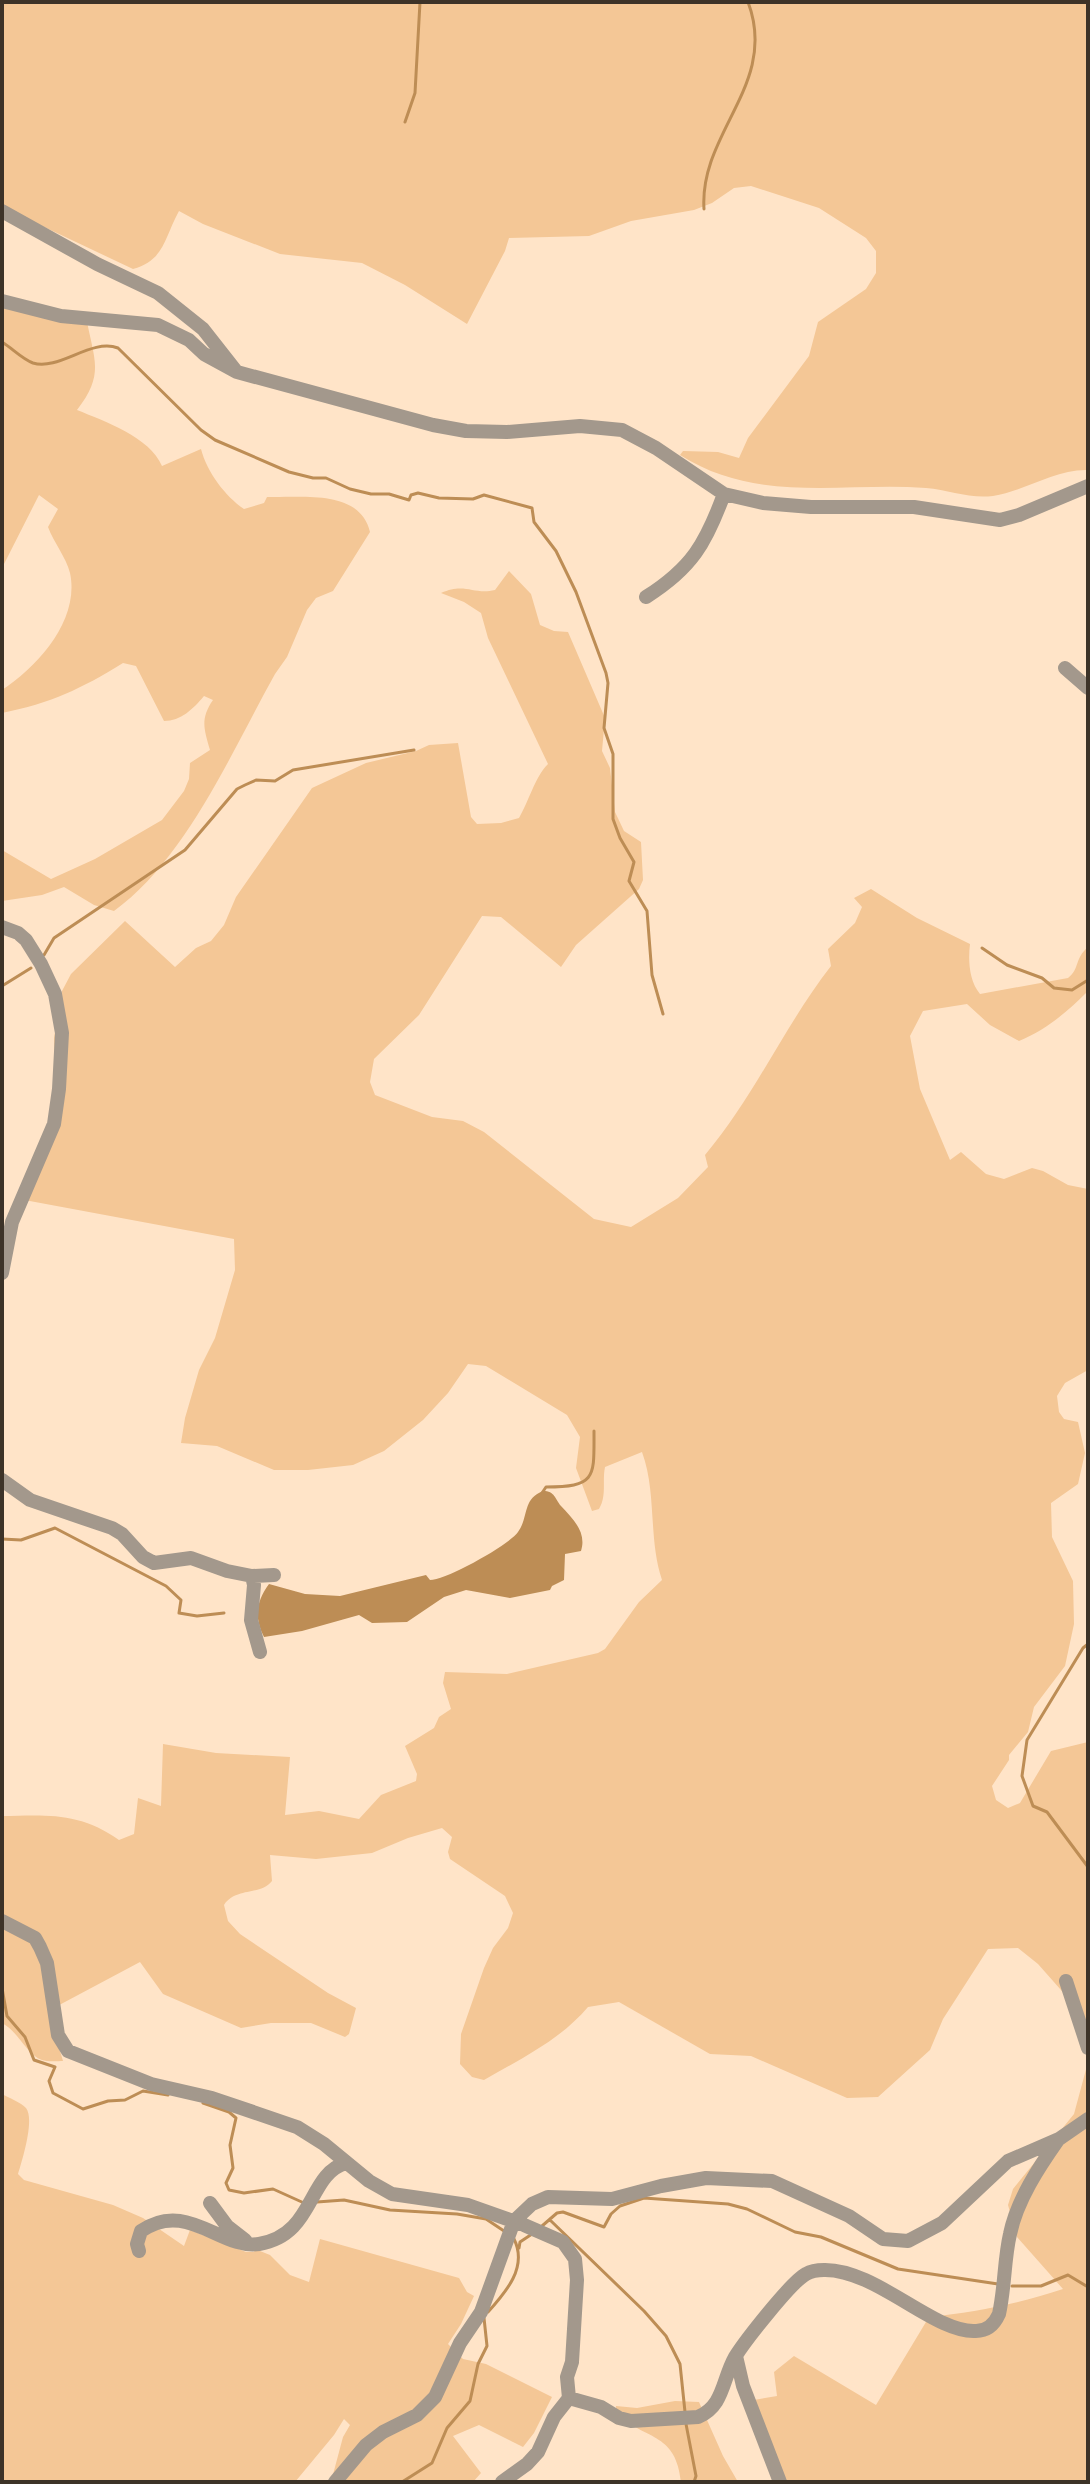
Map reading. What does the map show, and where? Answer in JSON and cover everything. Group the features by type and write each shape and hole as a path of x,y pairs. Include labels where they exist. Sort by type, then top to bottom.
{"street":[{"path":"2,211 166,298 203,329 237,372"},
{"path":"2,301 61,316 158,325 189,340 204,354 237,372 433,425 466,431 507,432 580,426 622,430 656,448 724,494 763,503 811,507 914,507 1000,520 1088,486"},
{"path":"646,597 669,583 694,558 712,528 724,494"},
{"path":"1065,668 1088,688"},
{"path":"2,927 26,940 41,964 55,994 62,1033 54,1124 12,1222 2,1273"},
{"path":"2,1480 30,1500 112,1528 149,1561 163,1563 191,1558 227,1571 252,1576 274,1575"},
{"path":"252,1576 251,1620 260,1652"},
{"path":"2,1921 35,1938 40,1947 47,1963 58,2035 68,2051 151,2084 212,2098 297,2127 324,2144 369,2181 392,2194 468,2205 563,2242 575,2259 577,2280 572,2362 567,2377 569,2398 554,2417 538,2452 502,2482"},
{"path":"1066,1981 1088,2048"},
{"path":"335,2482 366,2445 383,2432 417,2415 435,2397 460,2343 481,2312 514,2221 532,2204 548,2197 612,2199 697,2179 759,2178 849,2216 883,2239 908,2241 942,2223 1008,2161 1059,2139 1088,2119"},
{"path":"569,2398 601,2407 631,2421 698,2417 715,2406 736,2356 792,2284 815,2271 841,2273 869,2282 949,2325 976,2331 987,2328 995,2323 999,2314 1010,2232 1042,2164 1059,2139"},
{"path":"139,2251 137,2244 141,2231 159,2223 175,2221 205,2227 239,2243 252,2245 278,2239 297,2224 328,2173 335,2166 346,2163"},
{"path":"210,2203 227,2226 252,2245"},
{"path":"736,2356 743,2386 780,2482"}],"shaded area":[{"path":"2,2 1088,2 1088,470 1064,473 993,496 976,496 926,488 800,488 770,485 739,480 709,470 680,455 683,451 718,452 739,458 748,438 809,356 818,322 866,289 876,273 876,251 866,238 819,208 751,186 734,188 712,203 694,210 631,221 589,236 509,238 467,324 405,285 362,263 280,254 203,224 179,211 158,254 133,269 2,207"},
{"path":"2,302 86,316 95,365 92,386 77,410 137,438 162,466 201,449 218,483 244,509 264,503 267,497 328,499 355,509 364,518 370,532 333,591 316,598 307,610 287,657 185,833 140,889 114,911 94,905 64,887 42,895 2,901 2,850 51,879 95,859 162,820 184,791 190,763 210,750 204,724 213,700 204,696 181,717 164,721 136,666 123,663 65,694 2,713 2,690 30,668 54,640 69,607 71,590 68,567 48,527 58,509 39,495 2,568"},
{"path":"509,571 531,594 540,625 554,631 568,632 605,718 602,751 610,768 615,812 624,831 641,842 643,880 639,889 576,945 561,967 501,917 482,916 419,1015 374,1059 370,1082 375,1095 432,1117 463,1121 484,1132 594,1219 631,1227 678,1198 708,1167 705,1155 739,1109 831,966 828,949 855,923 862,907 854,898 871,889 917,918 970,944 970,970 980,994 1068,978 1088,947 1088,991 1056,1020 1029,1037 1019,1041 990,1025 967,1004 923,1011 910,1036 920,1089 950,1160 961,1152 986,1174 1004,1179 1032,1168 1068,1185 1088,1189 1088,1370 1065,1383 1057,1396 1059,1412 1064,1419 1078,1422 1085,1453 1078,1484 1051,1503 1052,1537 1073,1581 1074,1624 1065,1666 1034,1707 1028,1732 1009,1755 1009,1760 992,1786 996,1800 1008,1808 1020,1803 1051,1751 1088,1742 1088,2059 1076,2007 1038,1964 1018,1948 988,1949 943,2019 930,2050 878,2097 847,2098 751,2056 710,2054 619,2002 588,2007 553,2039 526,2056 484,2080 472,2077 460,2064 461,2034 484,1968 493,1948 508,1928 513,1913 505,1896 450,1859 448,1852 452,1837 442,1828 372,1853 316,1859 270,1855 272,1881 261,1889 229,1899 224,1905 228,1921 240,1934 328,1993 356,2008 349,2034 345,2037 311,2023 271,2023 241,2028 163,1994 140,1962 48,2011 63,2061 47,2061 37,2057 2,2023 2,1816 63,1817 91,1824 119,1840 134,1834 138,1798 161,1806 163,1744 216,1753 290,1757 285,1815 319,1811 359,1819 381,1795 416,1781 417,1774 405,1746 434,1728 439,1717 451,1709 443,1683 445,1672 507,1674 598,1653 605,1649 639,1602 662,1580 655,1548 647,1468 642,1452 605,1467 604,1494 599,1509 592,1511 576,1468 580,1437 567,1415 486,1366 468,1364 448,1393 423,1420 384,1451 353,1465 274,1470 217,1446 181,1443 199,1370 215,1338 235,1270 234,1239 19,1199 55,1105 54,1038 62,991 71,974 125,921 175,967 196,948 211,941 224,925 236,897 312,788 366,763 429,745 458,743 471,817 477,824 501,823 519,818 548,764 488,638 481,613 441,593 456,589 495,590"},
{"path":"543,1491 554,1496 578,1526 582,1538 581,1551 565,1554 564,1580 550,1590 510,1598 466,1590 444,1597 407,1622 372,1623 359,1615 302,1631 264,1637 258,1610 269,1584 305,1594 340,1596 426,1575 430,1580 438,1578 477,1561 512,1538 518,1532 532,1499"},
{"path":"1088,2062 1088,2482 779,2482 748,2401 777,2396 774,2372 794,2356 876,2405 929,2317 997,2307 1063,2289 1017,2237 1008,2205 1013,2189 1074,2114"},
{"path":"2,2094 24,2106 28,2113 27,2140 18,2174 24,2180 113,2205 143,2218 184,2246 190,2230 246,2252 254,2252 255,2249 270,2255 290,2275 309,2282 320,2239 459,2278 467,2292 474,2296 448,2344 463,2359 486,2364 552,2397 534,2433 523,2447 479,2425 453,2436 481,2473 473,2482 331,2482 343,2437 350,2425 344,2419 295,2482 2,2482"},
{"path":"675,2401 699,2402 738,2482 681,2482 678,2466 667,2446 616,2415 616,2406 637,2408"}],"waterway":[{"path":"405,122 415,93 420,2"},
{"path":"704,209 706,181 713,156 754,58 755,31 748,2"},
{"path":"2,342 29,361 43,364 97,347 118,348 201,430 215,440 289,472 326,478 371,494 389,494 409,500 411,495 418,493 439,498 473,499 484,495 532,508 534,522 556,551 576,592 606,673 604,728 613,754 613,819 634,862 629,881 647,911 652,975 663,1014"},
{"path":"44,955 54,938 185,850 237,789 256,780 275,781 293,770 414,750"},
{"path":"982,948 1007,965 1042,978 1054,988 1072,990 1088,980"},
{"path":"2,986 31,968"},
{"path":"542,1493 546,1487 575,1485 589,1476 594,1459 594,1431"},
{"path":"2,1539 21,1540 55,1528 166,1586 181,1600 179,1613 197,1616 224,1613"},
{"path":"1088,1644 1027,1740 1022,1776 1033,1806 1047,1812 1088,1867"},
{"path":"2,1988 7,2016 25,2037 34,2060 55,2067 49,2081 53,2093 83,2109 108,2101 125,2100 143,2091 168,2095"},
{"path":"203,2103 229,2112 236,2118 230,2145 233,2168 226,2183 229,2190 244,2193 273,2189 304,2203"},
{"path":"542,2226 557,2213 563,2212 604,2227 620,2206 644,2198 728,2204 898,2269 998,2284"},
{"path":"317,2202 344,2200 390,2210 457,2214 486,2219 504,2231"},
{"path":"550,2220 666,2336 680,2364 685,2412"},
{"path":"519,2248 520,2242 532,2234"},
{"path":"488,2312 508,2287 517,2269 518,2249 514,2239"},
{"path":"1012,2286 1041,2286 1068,2275 1088,2287"},
{"path":"402,2482 432,2463 447,2428 470,2401 478,2364 487,2346 484,2318"},
{"path":"686,2424 696,2476 694,2482"}]}
